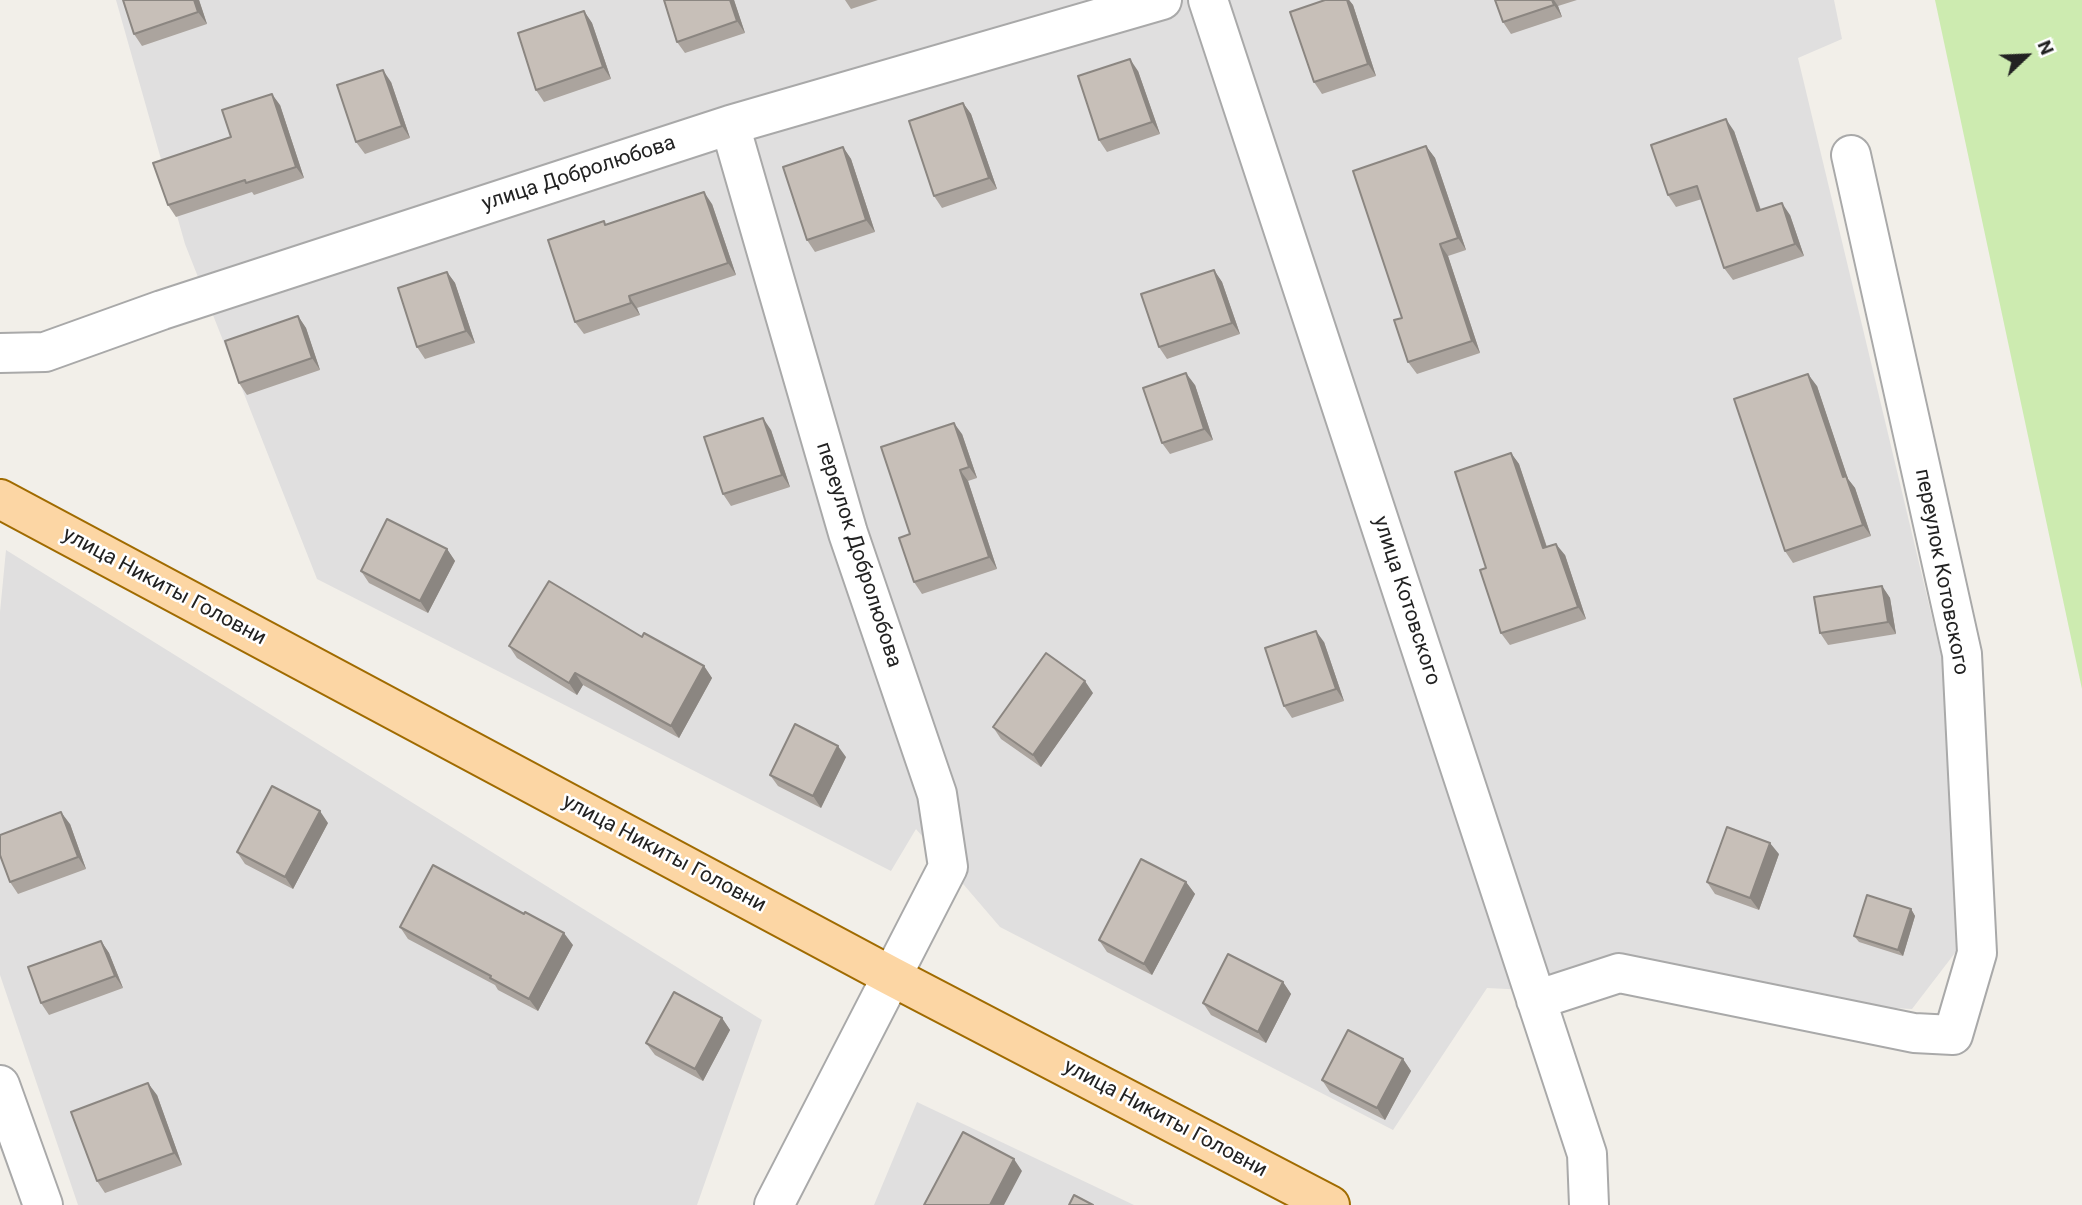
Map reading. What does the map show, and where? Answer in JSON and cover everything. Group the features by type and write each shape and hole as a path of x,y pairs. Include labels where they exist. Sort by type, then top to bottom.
{"main road":[{"name":"улица Никиты Головни","path":"0,499 891,976 1330,1205"}],"street":[{"name":"улица Добролюбова","path":"0,353 45,352 162,310 730,125 1162,0"},
{"name":"улица Котовского","path":"1208,0 1587,1154 1588,1205"},
{"name":"переулок Добролюбова","path":"730,125 848,533 937,794 948,867 774,1205"},
{"name":"переулок Котовского","path":"1536,1000 1619,973 1914,1033 1953,1035 1977,953 1962,654 1851,155"},
{"path":"0,1085 43,1205"}],"shaded area":[{"path":"116,0 1834,0 1842,39 1798,58 1943,663 1958,949 1912,1009 1487,988 1393,1130 1000,927 916,829 891,871 317,579 185,244"},
{"path":"6,550 762,1020 697,1205 78,1205 0,975 0,612"},
{"path":"917,1102 1134,1205 874,1205"}],"green space":[{"path":"1935,0 2082,0 2082,689"}],"building":[{"path":"123,0 194,0 198,12 134,34"},
{"path":"664,0 730,0 737,21 677,42"},
{"path":"1325,0 1347,0 1368,64 1314,82 1290,12"},
{"path":"1495,0 1552,0 1554,5 1503,22"},
{"path":"584,11 603,67 536,90 518,33"},
{"path":"1130,59 1152,122 1099,140 1078,76"},
{"path":"383,70 402,126 356,142 337,85"},
{"path":"272,94 296,167 168,205 153,163 231,137 222,110"},
{"path":"963,103 989,178 934,196 909,121"},
{"path":"1726,119 1757,211 1782,203 1795,244 1724,268 1697,186 1668,195 1651,145"},
{"path":"1426,146 1458,238 1440,244 1472,341 1408,362 1394,320 1402,318 1353,171"},
{"path":"843,147 866,220 807,240 783,167"},
{"path":"704,192 728,263 629,296 631,303 575,322 548,240 604,221 605,225"},
{"path":"1214,270 1232,323 1159,347 1141,294"},
{"path":"447,272 466,331 417,347 398,288"},
{"path":"298,316 312,358 239,383 225,341"},
{"path":"1186,373 1204,429 1162,443 1143,388"},
{"path":"1808,374 1843,477 1846,476 1863,525 1785,551 1734,399"},
{"path":"763,418 782,475 723,494 704,437"},
{"path":"954,423 969,467 960,470 989,557 914,582 899,538 910,534 881,447"},
{"path":"1511,453 1543,548 1556,544 1578,607 1501,633 1480,570 1486,568 1455,472"},
{"path":"387,519 447,549 420,601 361,571"},
{"path":"549,581 642,637 644,633 704,666 671,726 575,673 569,683 509,646"},
{"path":"1882,586 1888,622 1820,633 1814,597"},
{"path":"1316,631 1336,689 1284,706 1265,648"},
{"path":"1046,653 1085,681 1033,755 993,727"},
{"path":"795,724 838,746 813,796 770,775"},
{"path":"272,786 320,811 285,877 237,852"},
{"path":"61,812 78,857 10,882 0,855 0,835"},
{"path":"1727,827 1770,843 1750,898 1707,882"},
{"path":"1141,859 1186,882 1144,964 1099,940"},
{"path":"433,865 564,933 529,999 400,927"},
{"path":"1867,895 1911,909 1898,950 1854,936"},
{"path":"101,941 115,976 41,1003 28,967"},
{"path":"1228,954 1283,982 1258,1032 1203,1003"},
{"path":"674,992 722,1018 695,1069 646,1043"},
{"path":"1348,1030 1403,1059 1377,1108 1322,1080"},
{"path":"148,1083 174,1153 97,1181 71,1112"},
{"path":"963,1132 1014,1159 990,1205 924,1205"},
{"path":"1074,1195 1093,1205 1069,1205"}]}
